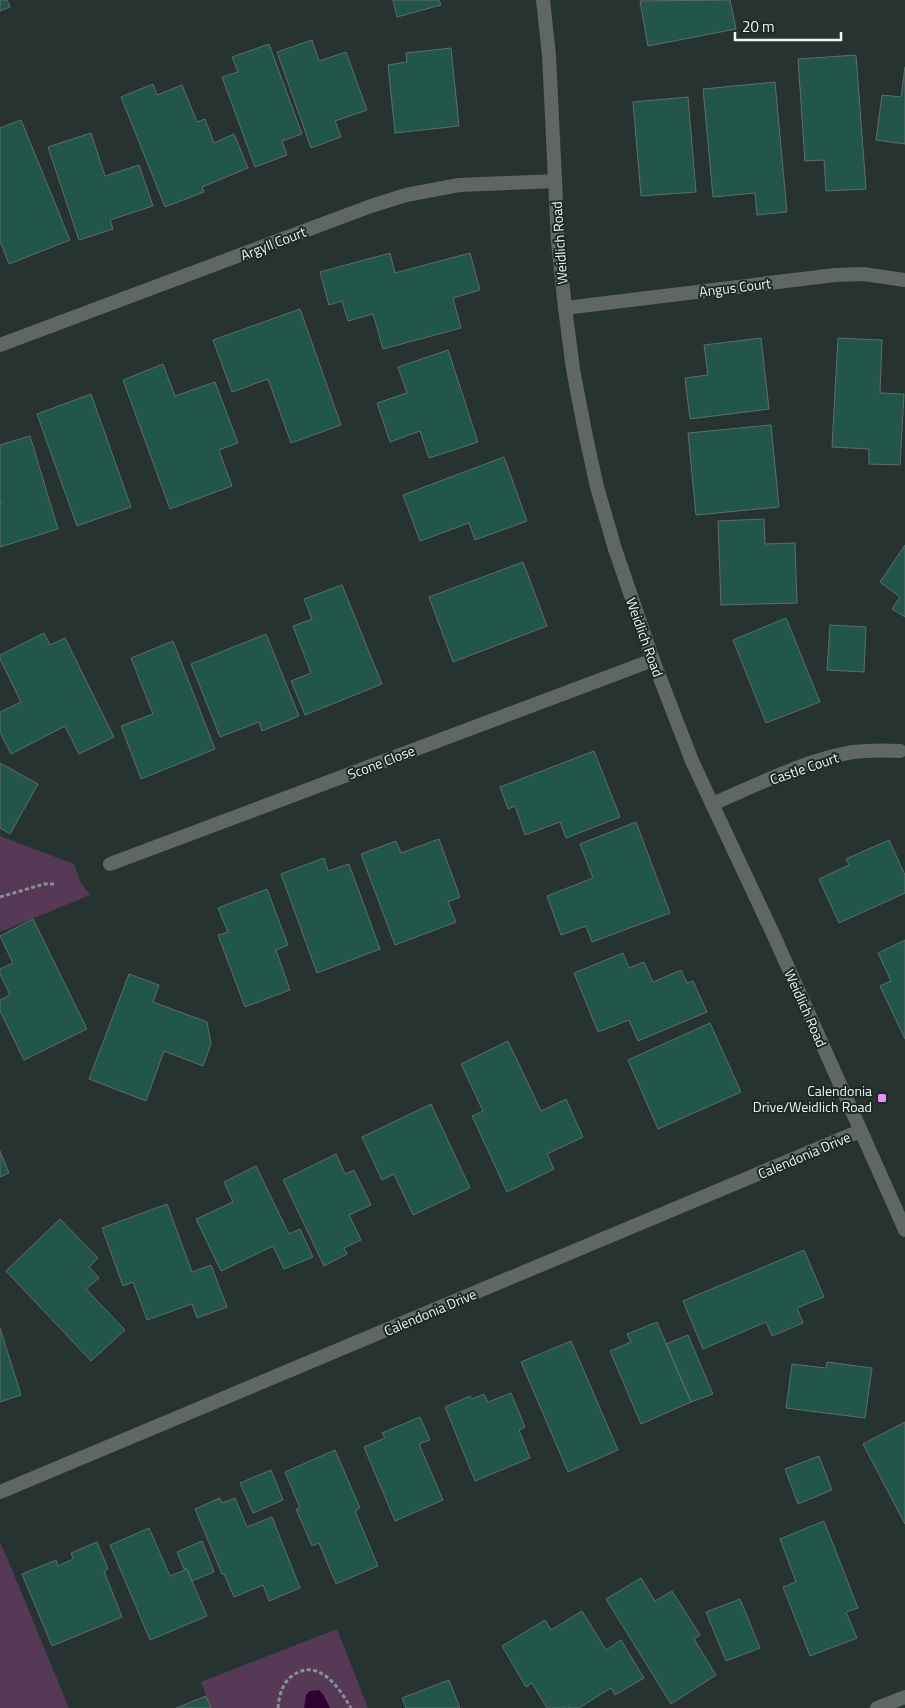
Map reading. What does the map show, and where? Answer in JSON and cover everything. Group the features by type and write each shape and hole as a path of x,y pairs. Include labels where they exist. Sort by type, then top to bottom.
{"street":[{"name":"Weidlich Road","path":"543,0 549,55 558,242 565,308 573,370 597,487 626,584 673,716 774,936 905,1230"},
{"name":"Argyll Court","path":"0,345 406,195 459,185 555,181"},
{"name":"Angus Court","path":"565,308 835,275 863,274 905,280"},
{"name":"Scone Close","path":"110,864 652,660"},
{"name":"Castle Court","path":"712,804 780,775 832,757 876,750 900,751"},
{"name":"Calendonia Drive","path":"0,1492 860,1130"},
{"path":"877,1708 905,1697"}],"path":[{"path":"0,897 44,884 54,884"},
{"path":"278,1708 280,1696 289,1679 300,1671 307,1669 316,1670 324,1675 337,1688 351,1708"}],"shaded area":[{"path":"0,836 74,864 80,881 90,895 0,932"},
{"path":"0,1542 8,1560 69,1708 0,1708"},
{"path":"337,1629 368,1708 211,1708 201,1682"},
{"path":"319,1690 330,1708 304,1708 306,1695 310,1691"}],"building":[{"path":"0,0 7,0 10,7 0,11"},
{"path":"393,0 439,0 441,5 397,17"},
{"path":"730,0 736,29 648,46 640,1"},
{"path":"312,40 319,61 346,52 367,110 335,121 341,137 311,148 277,52"},
{"path":"269,44 302,134 282,141 287,155 255,167 222,77 238,72 232,57"},
{"path":"451,48 459,126 395,133 388,65 407,62 406,53"},
{"path":"856,55 866,189 826,191 824,160 805,161 798,59"},
{"path":"905,67 905,144 876,140 882,95 901,97"},
{"path":"775,82 787,212 757,215 755,193 713,197 703,89"},
{"path":"153,84 157,95 182,85 197,122 205,119 214,143 234,134 248,168 202,187 204,192 165,207 121,97"},
{"path":"688,97 696,192 641,196 633,102"},
{"path":"21,120 70,240 9,264 0,241 0,128"},
{"path":"91,133 105,176 139,165 153,206 110,220 113,229 79,240 48,147"},
{"path":"390,253 395,273 470,253 480,290 453,298 461,328 383,349 373,314 348,321 342,301 329,305 320,272"},
{"path":"300,309 341,425 291,443 268,379 232,392 213,340"},
{"path":"761,338 769,409 690,419 685,378 708,375 704,345"},
{"path":"838,338 882,340 880,393 904,394 900,465 869,464 869,449 832,447"},
{"path":"448,350 478,442 429,458 420,431 390,442 377,403 407,393 398,367"},
{"path":"163,364 175,396 215,382 238,443 219,450 232,486 170,509 123,380"},
{"path":"91,394 131,507 77,526 37,414"},
{"path":"771,425 779,507 696,515 688,433"},
{"path":"30,436 58,529 0,547 0,445"},
{"path":"504,457 527,521 475,540 469,523 420,541 403,495"},
{"path":"764,519 765,544 795,543 797,603 721,605 718,521"},
{"path":"905,545 905,617 892,609 900,597 880,582"},
{"path":"523,562 547,626 453,662 429,597"},
{"path":"342,585 382,684 305,715 291,681 311,673 293,626 312,619 304,599"},
{"path":"786,618 820,702 766,723 733,640"},
{"path":"830,625 866,627 864,672 827,670"},
{"path":"44,633 50,645 65,638 114,737 79,754 65,726 11,754 0,732 0,712 21,702 0,659 0,655"},
{"path":"266,634 299,716 262,731 259,722 220,737 191,664"},
{"path":"173,641 215,749 141,779 121,726 153,714 131,658"},
{"path":"594,751 620,817 566,838 560,822 525,835 515,806 508,809 500,787"},
{"path":"0,763 38,784 10,834 0,828"},
{"path":"636,822 670,913 592,942 586,926 561,935 547,896 593,878 580,844"},
{"path":"439,839 460,897 448,902 456,922 395,945 361,854 396,841 401,853"},
{"path":"889,840 905,875 905,893 839,923 819,879 849,865 846,859"},
{"path":"324,858 328,871 349,864 380,949 317,973 281,874"},
{"path":"267,889 288,945 276,950 290,990 245,1007 218,935 228,932 218,908"},
{"path":"33,919 87,1029 24,1060 0,1011 0,1000 10,995 0,974 0,969 13,963 0,936"},
{"path":"905,940 905,1039 880,986 891,981 878,953"},
{"path":"623,953 629,968 644,962 653,982 681,970 687,983 693,981 707,1012 638,1041 629,1020 598,1032 574,973"},
{"path":"129,974 159,985 153,1002 207,1022 211,1044 203,1066 164,1051 146,1101 89,1079"},
{"path":"710,1023 741,1092 658,1129 628,1060"},
{"path":"508,1041 541,1111 566,1099 583,1137 547,1154 554,1169 507,1192 472,1116 483,1111 461,1064"},
{"path":"431,1104 470,1188 413,1215 394,1174 382,1180 362,1137"},
{"path":"0,1151 9,1173 0,1177"},
{"path":"336,1154 345,1174 354,1170 371,1205 349,1215 361,1240 344,1248 347,1254 324,1266 283,1180"},
{"path":"256,1166 289,1234 300,1229 313,1257 284,1269 273,1246 221,1271 196,1219 233,1202 224,1182"},
{"path":"167,1204 192,1272 211,1265 227,1307 197,1318 192,1304 147,1320 133,1282 123,1286 102,1228"},
{"path":"60,1219 98,1258 89,1267 99,1278 86,1289 125,1330 91,1361 6,1271"},
{"path":"804,1250 824,1297 797,1308 803,1323 772,1336 766,1322 703,1349 683,1301"},
{"path":"657,1322 691,1402 641,1424 610,1351 631,1342 627,1334"},
{"path":"0,1328 21,1395 0,1402"},
{"path":"688,1335 713,1394 691,1402 666,1344"},
{"path":"571,1341 618,1450 568,1472 521,1362"},
{"path":"827,1362 872,1368 865,1418 786,1408 792,1364 826,1368"},
{"path":"511,1393 525,1427 519,1430 530,1458 475,1481 445,1407 470,1396 472,1399 484,1394 488,1402"},
{"path":"420,1417 430,1440 419,1444 443,1500 395,1521 364,1447 385,1438 382,1433"},
{"path":"905,1422 905,1524 863,1444"},
{"path":"335,1450 360,1508 355,1511 378,1566 336,1584 319,1543 312,1546 296,1509 300,1508 285,1472"},
{"path":"819,1456 832,1490 798,1504 785,1469"},
{"path":"271,1470 283,1500 253,1513 240,1483"},
{"path":"220,1498 222,1503 235,1498 247,1527 272,1517 300,1588 269,1601 263,1585 234,1597 224,1574 222,1574 195,1509"},
{"path":"824,1521 858,1608 846,1612 857,1638 810,1656 783,1587 796,1582 780,1539"},
{"path":"149,1528 170,1576 187,1569 207,1616 150,1640 110,1545"},
{"path":"202,1541 214,1572 192,1581 187,1569 184,1569 177,1552"},
{"path":"97,1542 108,1569 104,1571 122,1617 52,1646 22,1574 56,1560 58,1566 73,1559 71,1553"},
{"path":"641,1578 655,1601 672,1591 700,1635 694,1639 716,1675 671,1704 606,1599"},
{"path":"740,1599 760,1648 726,1661 706,1612"},
{"path":"582,1611 606,1650 621,1640 644,1678 615,1695 611,1688 579,1708 569,1708 568,1706 565,1708 547,1708 532,1683 526,1687 502,1646 545,1620 551,1630"},
{"path":"449,1680 460,1708 406,1708 402,1698"},
{"path":"206,1696 211,1708 176,1708"}],"place":[{"name":"Calendonia Drive/Weidlich Road","path":"882,1098"}]}
